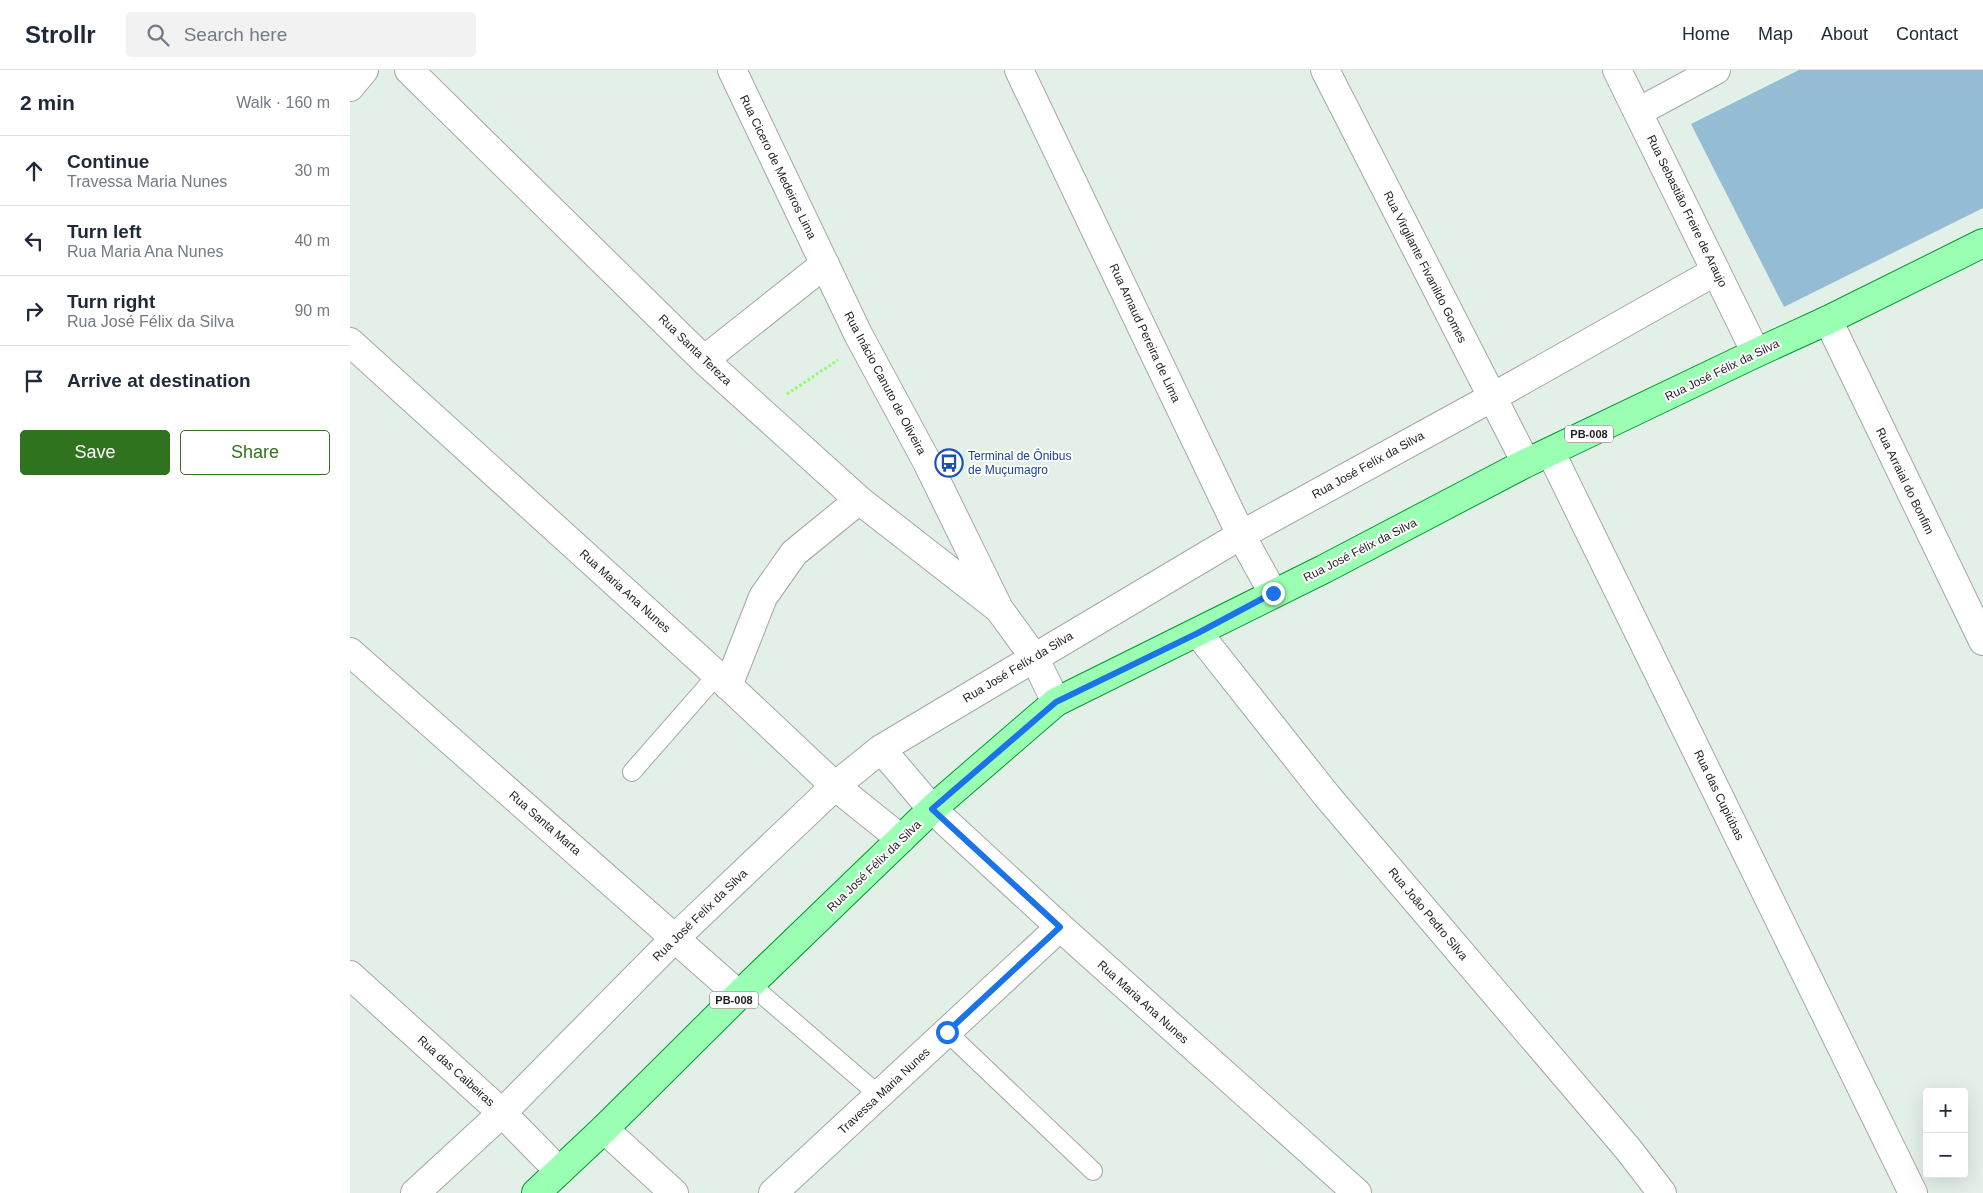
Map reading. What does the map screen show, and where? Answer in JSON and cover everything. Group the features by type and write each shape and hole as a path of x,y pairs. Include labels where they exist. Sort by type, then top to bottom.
{"main road":[{"name":"Rua José Félix da Silva","path":"536,1193 932,809 1056,702 1198,633 1526,464 1828,320 1983,242"}],"street":[{"path":"350,87 364,70"},
{"name":"Rua Santa Tereza","path":"409,70 704,360 859,500 999,609"},
{"name":"Rua Cicero de Medeiros Lima","path":"732,70 825,264"},
{"name":"Rua Arnaud Pereira de Lima","path":"1020,70 1241,535 1273,593"},
{"name":"Rua Virgilante Fivanildo Gomes","path":"1325,70 1526,464"},
{"name":"Rua Sebastião Freire de Araujo","path":"1617,70 1756,353"},
{"path":"1638,112 1716,70"},
{"path":"704,360 825,264"},
{"name":"Rua Inácio Canuto de Oliveira","path":"825,264 858,334 927,462 999,609 1034,658 1056,702"},
{"name":"Rua José Felíx da Silva","path":"415,1193 502,1113 675,938 835,786 881,749 1241,535 1492,398 1716,271"},
{"name":"Rua Arraial do Bonfim","path":"1828,320 1983,641"},
{"name":"Rua Maria Ana Nunes","path":"350,342 722,680 835,786 901,839"},
{"name":"Rua das Cupiúbas","path":"1551,453 1913,1193"},
{"path":"722,680 763,596 794,553 859,500"},
{"name":"Rua João Pedro Silva","path":"1198,633 1327,796 1628,1149 1662,1193"},
{"name":"Rua Santa Marta","path":"350,652 675,938 745,990"},
{"name":"Rua Maria Ana Nunes","path":"881,749 932,809 1060,927 1357,1193"},
{"name":"Travessa Maria Nunes","path":"773,1193 1060,927"},
{"name":"Rua das Caibeiras","path":"350,975 502,1113 559,1171"},
{"path":"604,1129 674,1193"}],"lane":[{"path":"632,772 722,680"},
{"path":"745,990 879,1095"},
{"path":"947,1032 1093,1171"}],"path":[{"path":"757,408 777,401 836,362 858,334"}],"shaded area":[{"path":"1799,70 1983,70 1983,208 1784,307 1691,124"}],"place":[{"name":"Terminal de Ônibus de Muçumagro","path":"949,463"}],"route":[{"path":"947,1032 1060,927 932,809 1056,702 1198,633 1273,593"}]}
